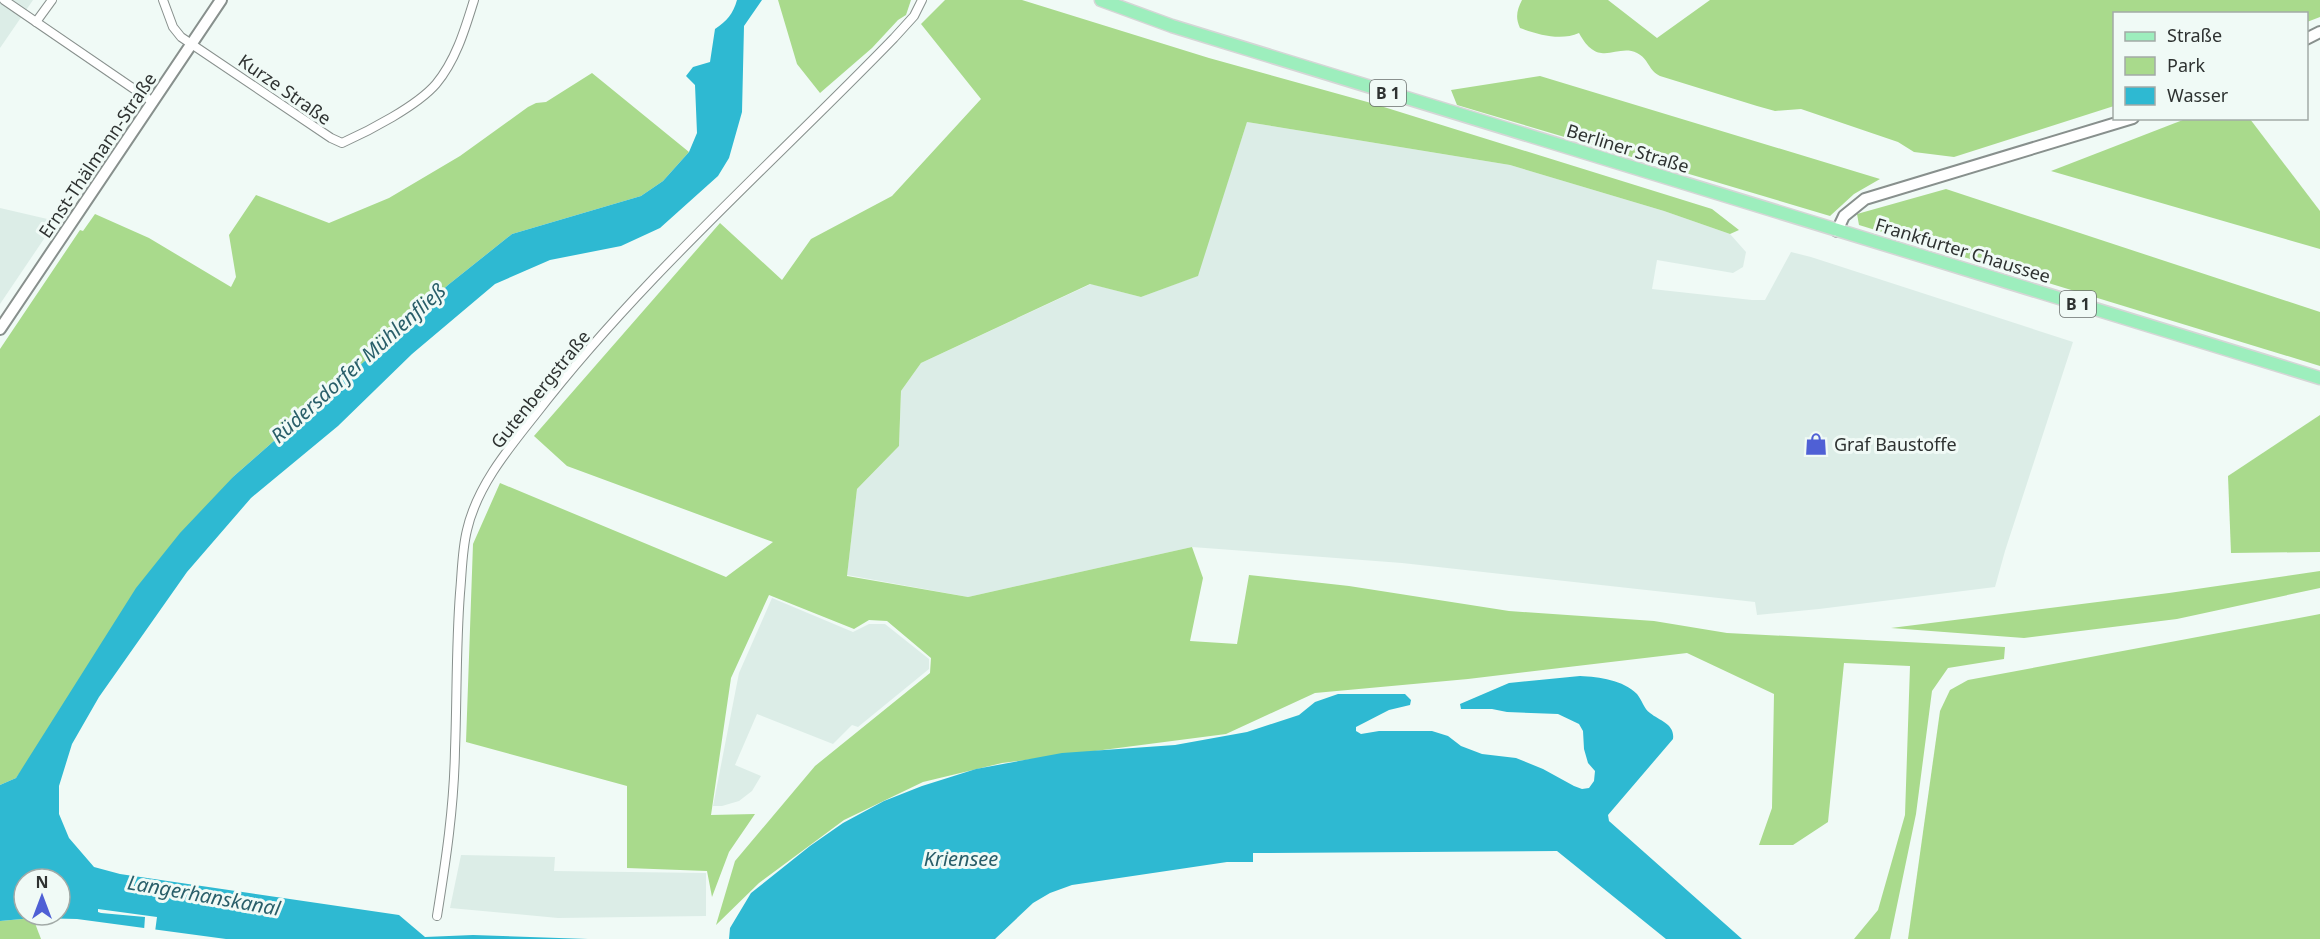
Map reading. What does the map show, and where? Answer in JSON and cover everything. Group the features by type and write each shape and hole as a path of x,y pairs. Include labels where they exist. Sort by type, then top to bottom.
{"main road":[{"name":"Ernst-Thälmann-Straße","path":"0,328 222,0"},
{"name":"Berliner Straße","path":"1101,0 1183,30 1837,231"},
{"path":"1837,231 1844,216 1865,199 2126,120"},
{"name":"Frankfurter Chaussee","path":"1837,231 2320,378"}],"street":[{"path":"4,0 153,102"},
{"path":"36,22 52,0"},
{"path":"163,0 174,27 192,44"},
{"name":"Kurze Straße","path":"192,44 337,142 342,142 386,120 435,86 458,47 474,0"},
{"name":"Gutenbergstraße","path":"437,916 450,837 455,751 456,646 462,566 467,530 487,483 509,449 559,384 608,329 717,215 894,38 914,16 922,0"}],"shaded area":[{"path":"0,0 33,0 0,48"},
{"path":"1247,122 1510,165 1664,211 1730,234 1746,252 1743,267 1733,273 1657,260 1652,289 1765,300 1791,252 2073,342 1995,587 1757,615 1755,602 1402,563 1192,547 968,597 847,575 857,489 899,446 901,391 921,363 1091,284 1141,297 1197,276"},
{"path":"0,208 56,221 0,304"},
{"path":"772,598 853,632 869,624 885,624 929,659 929,669 858,727 852,725 833,744 757,714 735,765 761,776 752,791 739,801 713,806 739,673"},
{"path":"461,855 555,857 554,871 706,873 706,916 558,918 450,908"}],"green space":[{"path":"778,0 911,0 906,15 820,93 797,64"},
{"path":"945,0 1022,0 1209,58 1371,103 1712,209 1739,230 1730,234 1664,211 1510,165 1247,122 1198,276 1141,297 1090,284 921,363 901,391 899,446 857,489 847,576 968,597 1192,547 1203,578 1190,641 1237,644 1249,575 1349,586 1509,611 1654,621 1727,633 2005,647 2004,659 1948,668 1932,691 1916,814 1890,939 1854,939 1878,910 1905,815 1910,666 1844,663 1828,822 1793,845 1759,845 1772,808 1774,694 1687,653 1468,679 1315,693 1226,734 1002,763 923,782 844,820 759,883 716,925 735,861 815,766 930,673 931,658 887,621 869,620 854,629 769,595 731,678 711,815 755,814 729,852 712,897 707,871 627,868 627,786 466,742 473,544 500,483 726,577 773,542 567,466 534,436 720,223 782,280 811,239 892,196 981,99 921,24"},
{"path":"1522,0 1608,0 1657,38 1710,0 2320,0 2320,17 2308,22 2308,12 2113,12 2113,106 1954,157 1914,152 1898,142 1801,109 1775,111 1660,76 1637,53 1622,51 1601,53 1586,44 1579,33 1557,37 1520,28 1517,14"},
{"path":"592,73 689,152 663,181 641,196 512,234 448,285 234,476 16,778 0,785 0,349 80,230 83,231 95,214 149,238 231,287 236,277 229,235 256,195 329,223 389,198 460,156 528,107 546,102"},
{"path":"1540,76 1880,179 1854,194 1830,216 1457,105 1451,90"},
{"path":"2183,120 2251,120 2320,211 2320,249 2051,171"},
{"path":"1946,189 2320,312 2320,366 1859,225 1857,214"},
{"path":"2320,415 2320,552 2231,553 2228,476"},
{"path":"2320,571 2320,588 2177,619 2024,638 1891,628 2169,593"},
{"path":"2320,614 2320,939 1908,939 1940,711 1950,690 1968,680"},
{"path":"12,920 12,927 36,927 41,939 0,939 0,921"}],"water":[{"name":"Langerhanskanal","path":"737,0 762,0 744,26 742,112 729,158 718,176 660,228 621,246 550,260 495,284 412,354 338,426 251,498 187,572 99,697 72,744 59,786 59,814 69,838 94,867 120,874 399,915 425,937 473,935 588,939 226,939 72,919 72,867 12,867 12,920 0,921 0,785 16,778 136,588 180,533 234,476 448,285 512,234 641,196 663,181 689,152 697,133 695,85 686,76 693,67 710,62 715,29 729,17"},
{"name":"Kriensee","path":"1580,676 1611,680 1625,685 1637,694 1648,711 1669,726 1673,734 1673,739 1608,815 1609,821 1742,939 1666,939 1557,851 1253,853 1253,862 1227,862 1072,885 1050,893 1033,903 995,939 729,939 730,928 751,893 843,823 884,801 976,769 1062,753 1175,745 1247,732 1299,715 1315,702 1338,694 1405,694 1411,700 1410,705 1389,710 1356,727 1356,731 1361,734 1379,731 1432,731 1448,736 1461,746 1482,754 1516,758 1543,769 1574,786 1582,789 1589,788 1594,781 1595,771 1588,763 1583,731 1579,724 1558,714 1461,709 1460,704 1509,683"}],"pier":[{"path":"98,909 157,917 155,932 144,931 145,917 101,913"}],"place":[{"name":"Graf Baustoffe","path":"1816,444"}],"water label":[{"name":"Rüdersdorfer Mühlenfließ","path":"358,363"}]}
